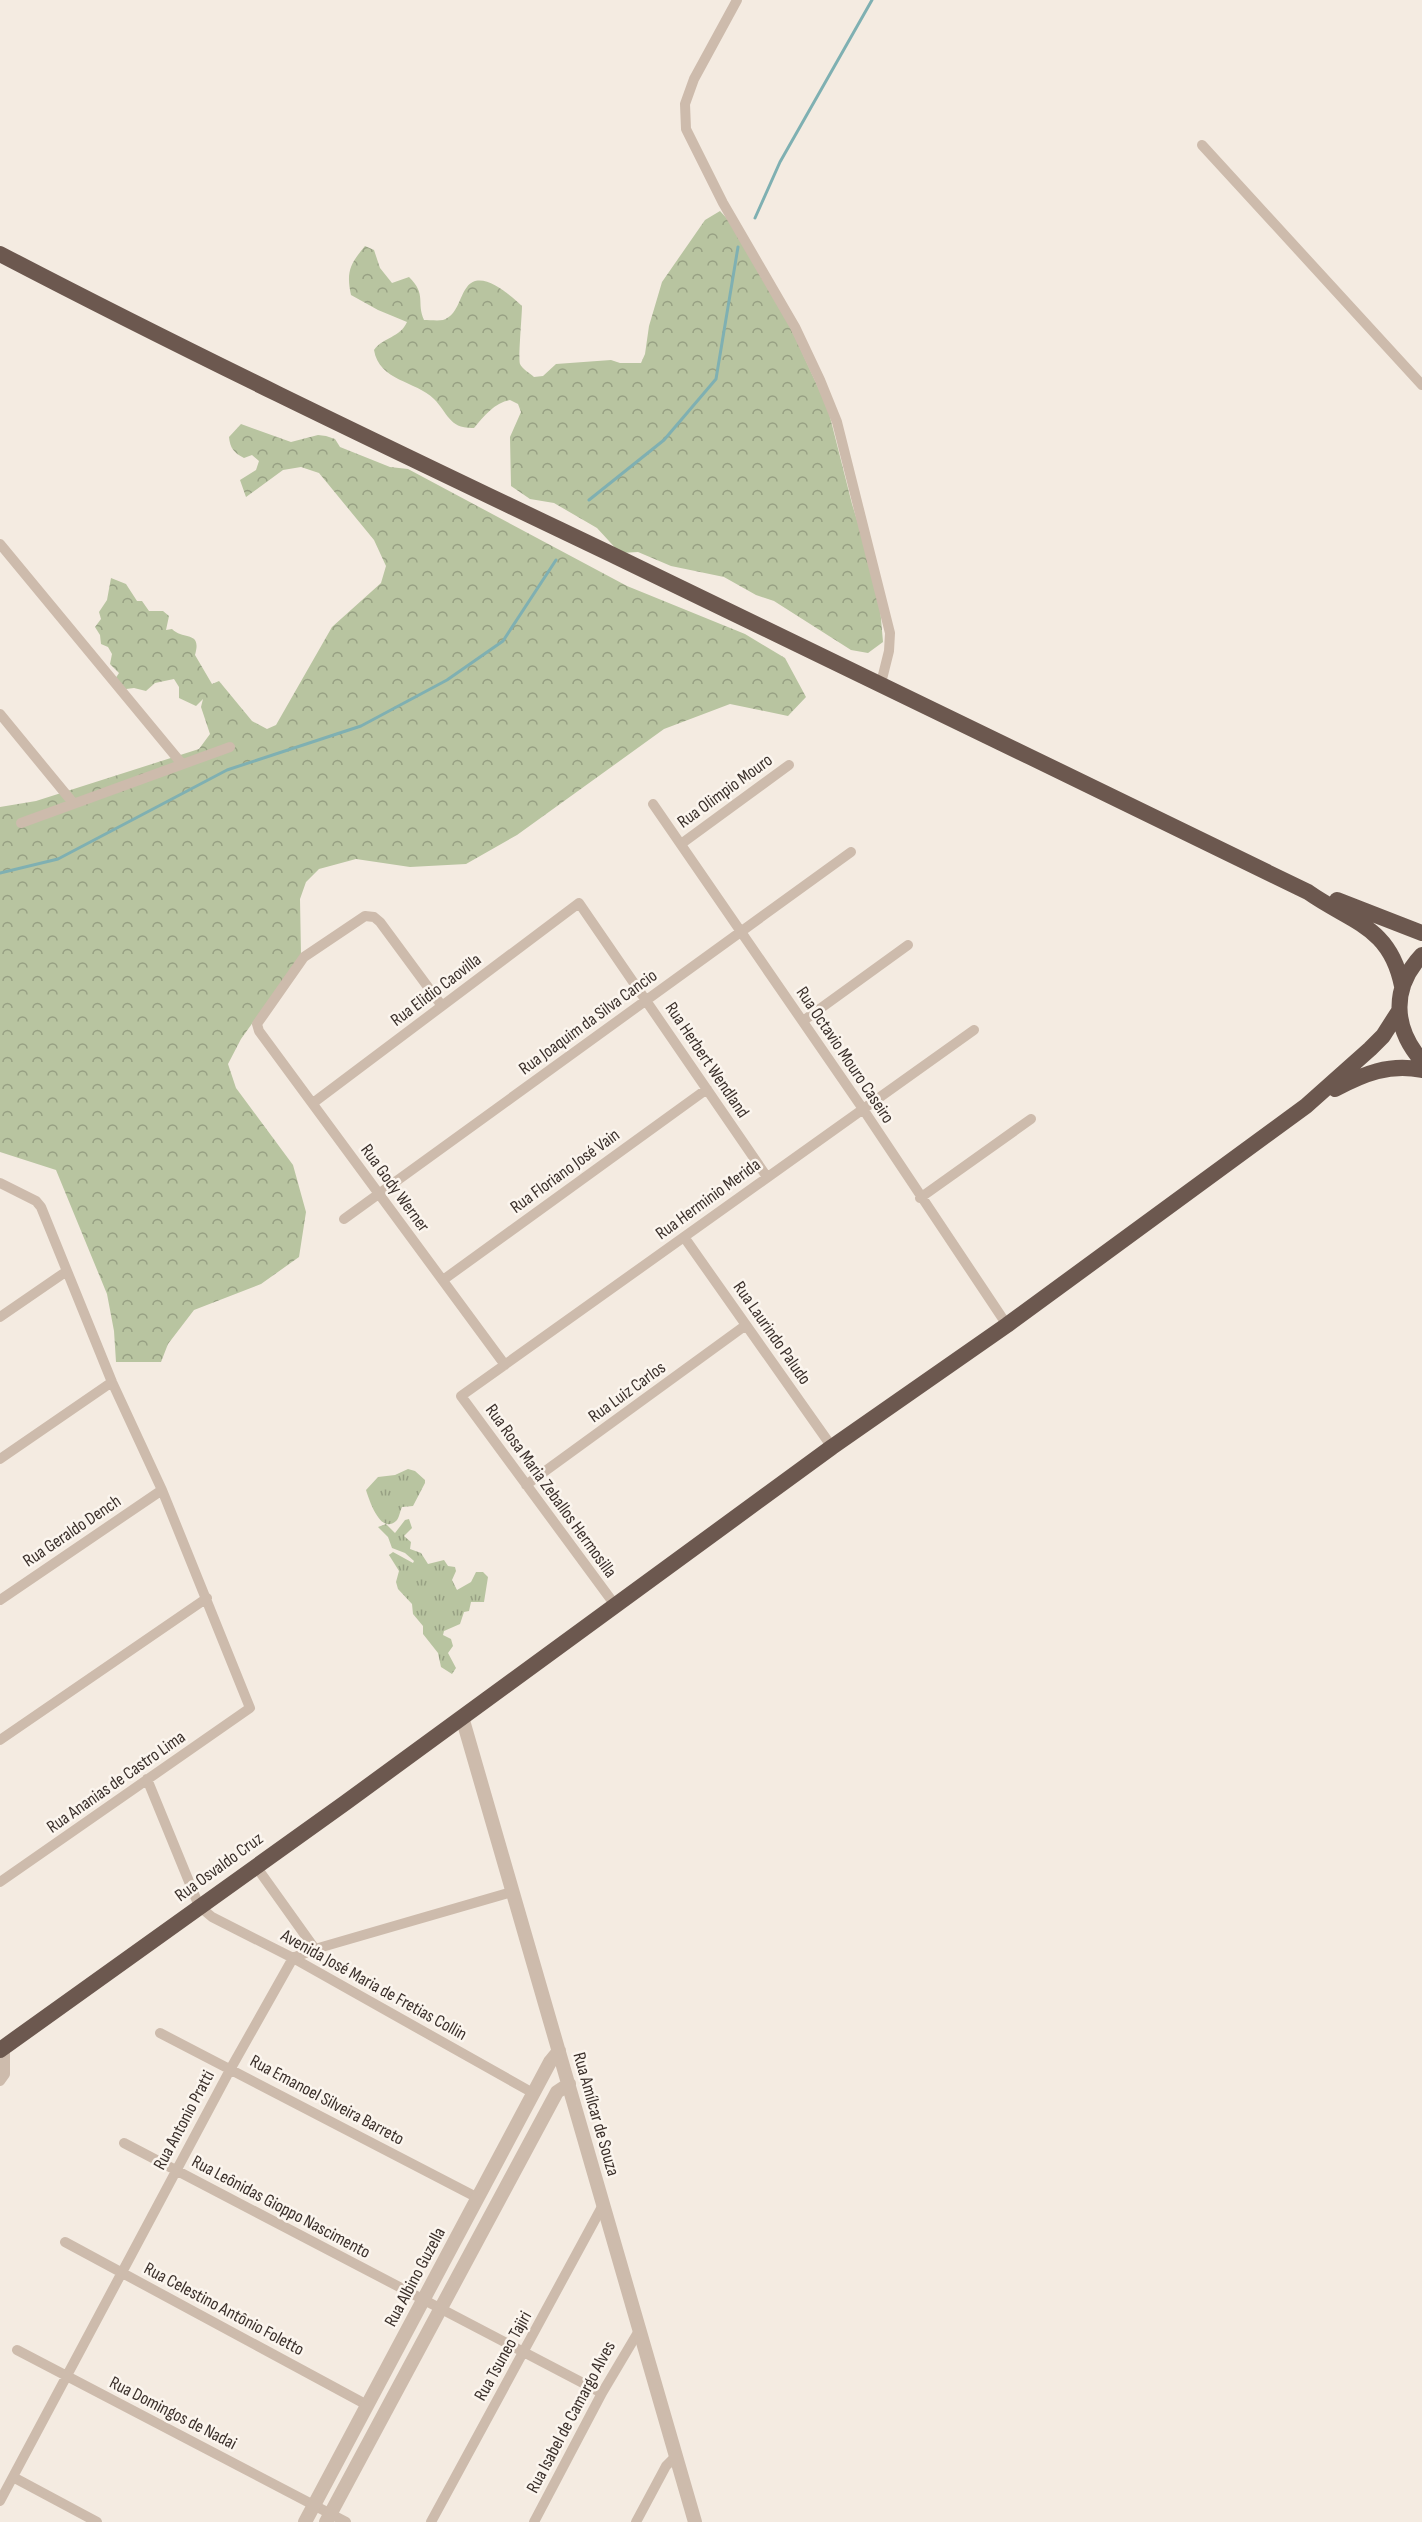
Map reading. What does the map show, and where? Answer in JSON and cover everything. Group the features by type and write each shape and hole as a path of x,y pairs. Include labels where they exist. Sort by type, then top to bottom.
{"highway":[{"path":"0,254 124,319 881,683 1308,892 1368,928 1382,940 1398,964 1402,986 1399,1011 1402,1030 1411,1048 1422,1061"},
{"path":"1308,892 1330,897 1422,933"},
{"path":"1402,986 1422,955"},
{"path":"1306,1106 1370,1050 1383,1036 1399,1011"},
{"path":"1306,1106 1365,1074 1393,1068 1422,1070"},
{"name":"Rua Osvaldo Cruz","path":"3,2048 832,1447 1007,1325 1306,1106"}],"street":[{"path":"737,0 694,79 685,104 686,129 723,203 795,327 837,422 890,633 889,651 881,683"},
{"path":"1202,145 1422,385"},
{"path":"0,544 182,765"},
{"path":"0,714 74,804"},
{"path":"21,824 230,747"},
{"name":"Rua Olimpio Mouro","path":"681,844 789,765"},
{"name":"Rua Octavio Mouro Caseiro","path":"653,804 863,1109 920,1198 1007,1325"},
{"name":"Rua Joaquim da Silva Cancio","path":"344,1219 851,852"},
{"name":"Rua Herbert Wendland","path":"579,903 767,1177"},
{"name":"Rua Elidio Caovilla","path":"313,1103 579,903"},
{"name":"Rua Gody Werner","path":"442,1005 380,922 374,917 365,916 304,957 257,1024 259,1031 505,1365"},
{"path":"803,1021 908,945"},
{"name":"Rua Herminio Merida","path":"461,1396 974,1030"},
{"name":"Rua Floriano José Vain","path":"443,1280 707,1089"},
{"path":"920,1198 1031,1119"},
{"path":"0,1183 36,1201 41,1207 112,1382 162,1490 207,1598 0,1740"},
{"name":"Rua Laurindo Paludo","path":"684,1237 832,1447"},
{"path":"0,1317 67,1270"},
{"name":"Rua Luiz Carlos","path":"526,1485 746,1326"},
{"path":"0,1459 112,1382"},
{"name":"Rua Rosa Maria Zeballos Hermosilla","path":"461,1396 615,1605"},
{"name":"Rua Geraldo Dench","path":"0,1600 162,1490"},
{"name":"Rua Ananias de Castro Lima","path":"0,1882 250,1708 207,1598"},
{"name":"Rua Amílcar de Souza","path":"462,1717 695,2522"},
{"path":"147,1779 199,1906"},
{"path":"255,1865 315,1949"},
{"path":"293,1958 315,1949 512,1892"},
{"name":"Avenida José Maria de Fretias Collin","path":"199,1906 212,1917 293,1958 533,2093"},
{"name":"Rua Antonio Pratti","path":"0,2501 231,2068 293,1958"},
{"name":"Rua Emanoel Silveira Barreto","path":"160,2033 478,2198"},
{"path":"0,2081 5,2074 3,2048"},
{"name":"Rua Albino Guzella","path":"305,2522 533,2093 550,2062 559,2051"},
{"name":"Rua Albino Guzella","path":"329,2518 557,2092 568,2084"},
{"name":"Rua Leônidas Gioppo Nascimento","path":"124,2143 440,2308 523,2354 602,2393"},
{"name":"Rua Tsuneo Tajiri","path":"431,2522 603,2205"},
{"name":"Rua Celestino Antônio Foletto","path":"65,2242 367,2405"},
{"name":"Rua Isabel de Camargo Alves","path":"534,2522 602,2393 640,2329"},
{"name":"Rua Domingos de Nadai","path":"17,2350 314,2505 329,2518"},
{"path":"636,2522 666,2466 676,2456"},
{"path":"13,2477 97,2522"},
{"path":"329,2518 346,2522"}],"green space":[{"path":"720,211 731,223 789,324 828,409 852,504 872,568 880,607 883,642 868,653 851,650 774,601 756,595 724,577 671,566 638,552 620,553 597,528 554,503 530,499 511,486 510,437 521,412 518,404 510,400 499,404 474,428 466,428 454,423 434,399 390,374 377,360 374,350 400,331 407,322 351,295 350,269 365,246 374,250 380,268 392,283 409,277 414,283 420,294 424,320 448,318 455,310 464,291 473,282 488,282 511,296 522,306 520,364 534,377 543,376 556,364 611,360 620,363 641,363 662,282 705,220"},
{"path":"241,424 291,442 318,435 326,436 335,439 340,447 390,467 408,469 627,586 745,634 785,658 806,697 788,716 730,704 664,729 517,835 466,864 410,867 356,859 319,869 306,882 300,899 301,955 241,1039 228,1064 236,1088 293,1165 306,1212 299,1257 261,1284 194,1310 168,1344 161,1362 116,1362 114,1331 107,1294 56,1170 0,1152 0,807 36,801 199,749 210,734 201,707 203,699 196,706 179,698 179,687 174,679 155,683 146,691 126,689 115,679 119,673 110,664 112,654 108,647 101,644 100,635 95,627 101,619 99,612 107,600 111,578 126,584 137,601 142,601 149,611 163,611 169,616 166,630 172,629 194,639 197,647 195,655 212,684 219,681 252,721 267,729 276,725 332,627 381,583 386,566 374,540 319,473 301,467 283,470 246,497 240,480 256,470 259,461 252,455 244,458 232,447 229,437"},
{"path":"408,1469 415,1471 425,1480 425,1483 413,1506 402,1507 396,1521 390,1524 385,1523 376,1514 366,1490 378,1477 395,1475"},
{"path":"409,1519 412,1528 404,1536 411,1542 410,1549 421,1553 428,1564 444,1560 448,1566 455,1567 456,1571 452,1580 457,1590 471,1582 476,1572 483,1572 488,1577 484,1602 471,1602 469,1611 464,1612 460,1624 444,1631 443,1635 451,1639 453,1646 448,1653 456,1668 452,1674 441,1667 438,1653 423,1634 423,1626 413,1614 412,1604 398,1589 396,1582 399,1571 389,1555 393,1552 413,1563 414,1561 405,1553 392,1548 388,1537 378,1527 386,1524 395,1533 405,1520"}],"waterway":[{"path":"755,218 780,162 872,0"},
{"path":"589,500 664,440 716,379 738,247"},
{"path":"0,873 58,859 227,770 361,726 447,680 503,641 556,560"}]}
